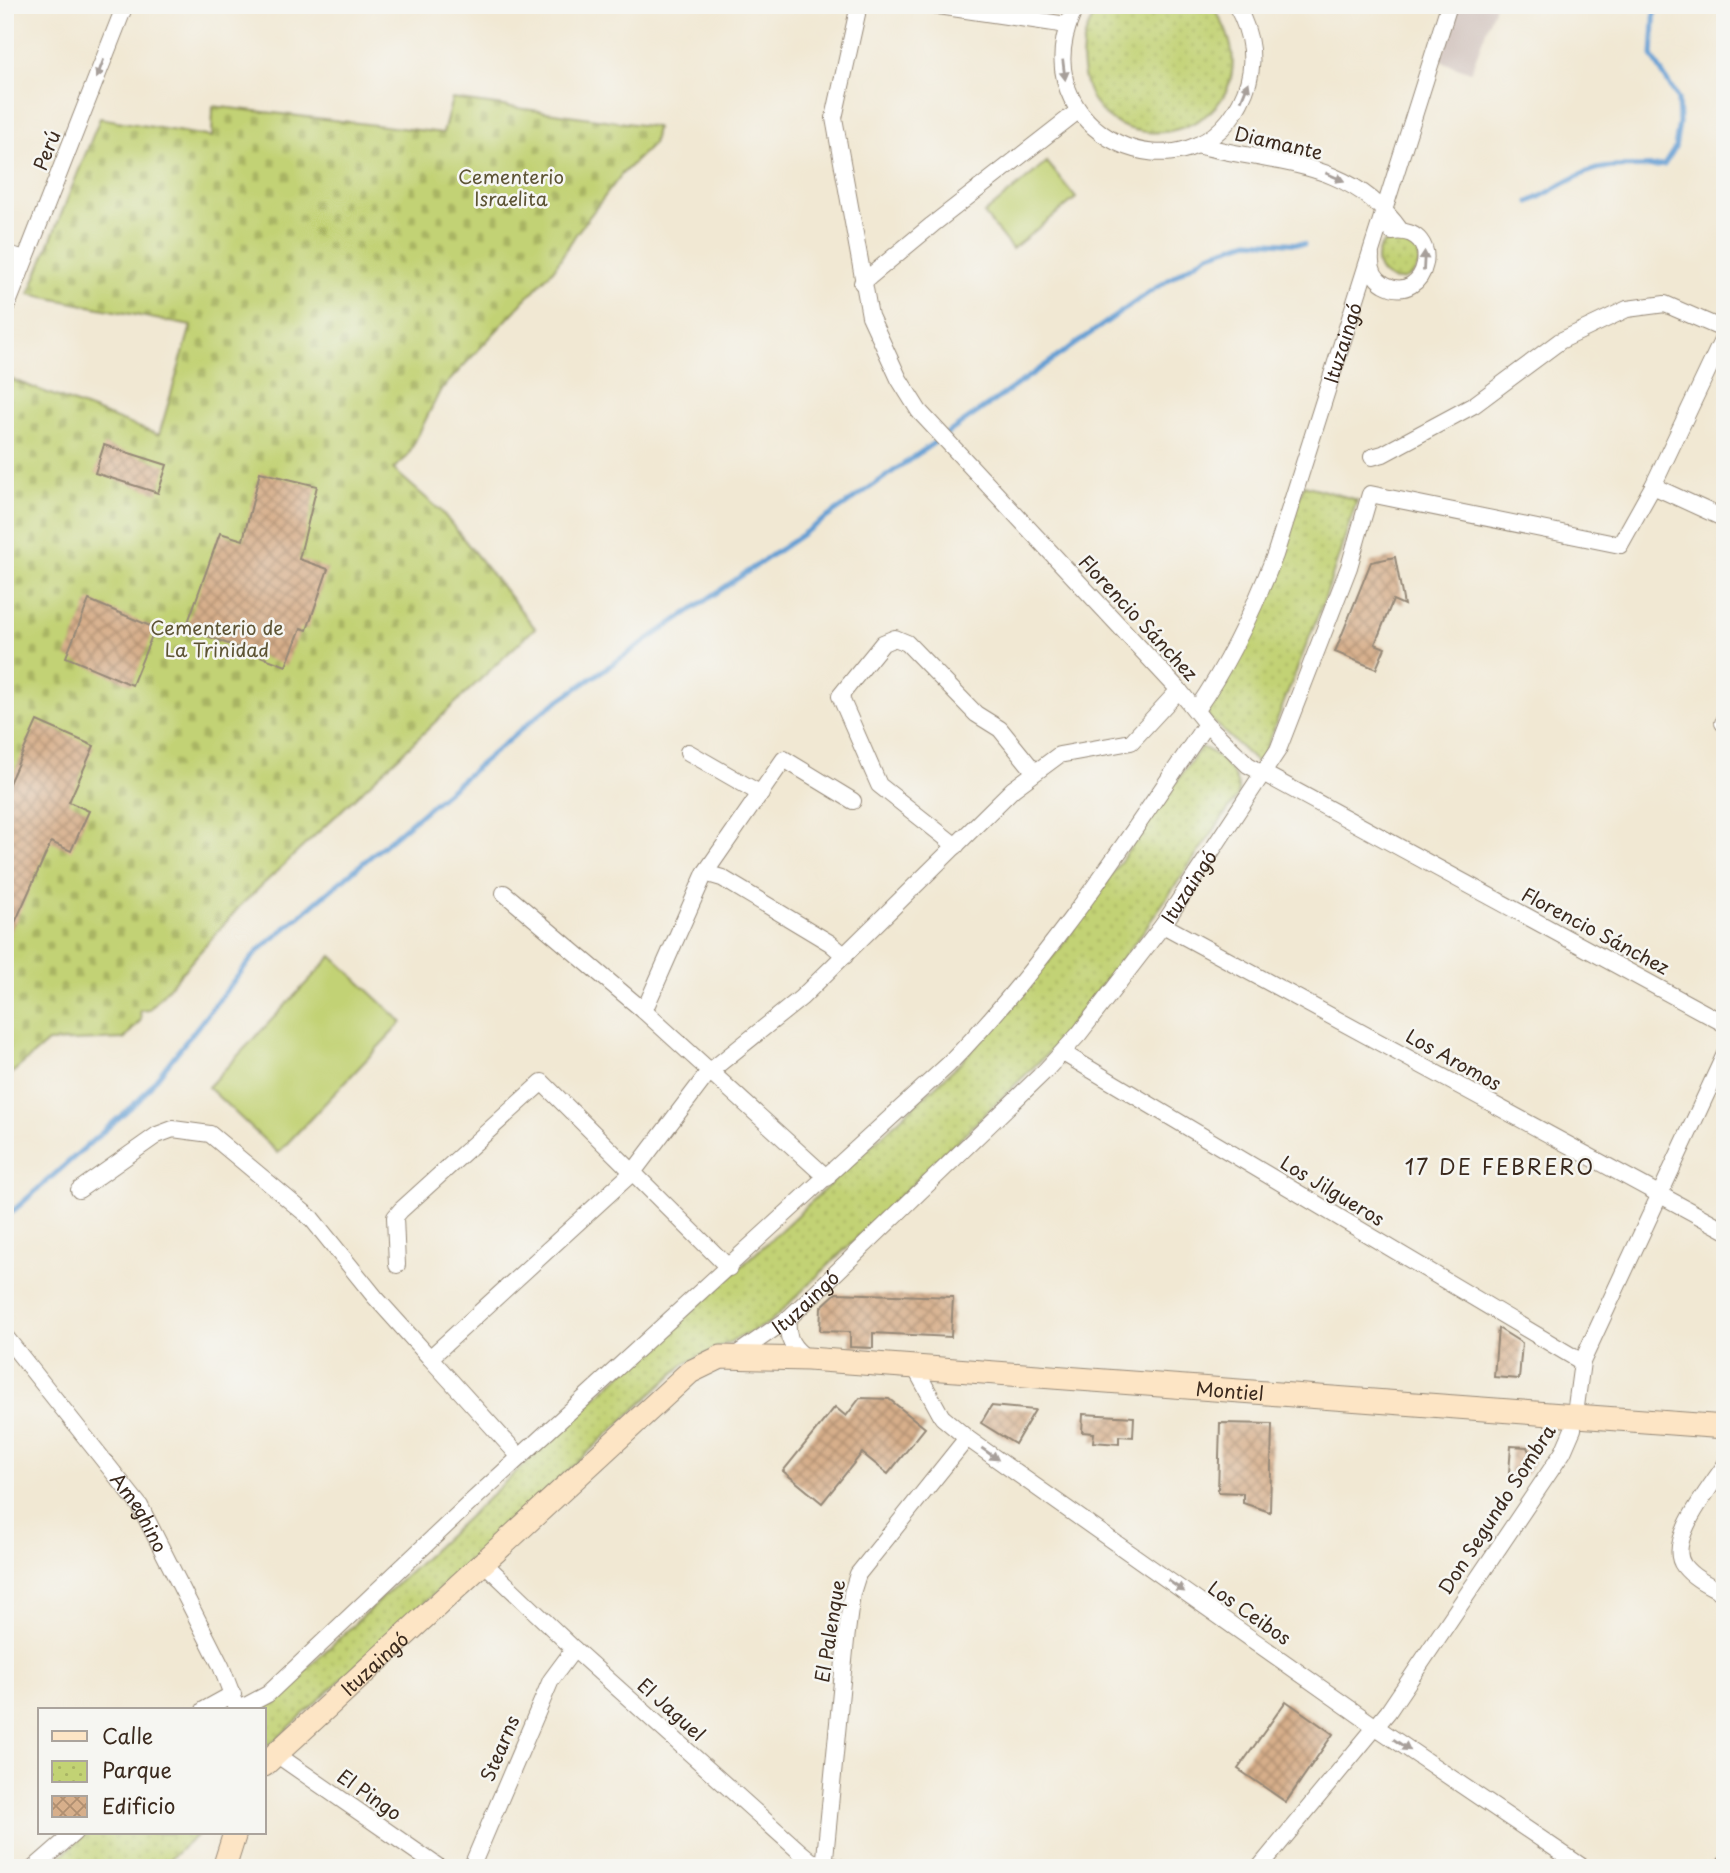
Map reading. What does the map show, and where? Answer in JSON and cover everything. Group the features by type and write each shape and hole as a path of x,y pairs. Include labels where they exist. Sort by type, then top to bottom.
{"street":[{"name":"Perú","path":"5,311 125,5"},
{"name":"Florencio Sánchez","path":"859,5 834,118 870,316 919,411 1179,690 1206,724 1263,774 1725,1024"},
{"path":"932,5 1067,25"},
{"path":"1077,5 1067,25 1062,53 1064,81 1079,111 1093,128 1116,144 1142,152 1170,153 1197,145 1221,129 1239,107 1250,80 1252,51 1246,23 1236,5"},
{"name":"Ituzaingó","path":"1196,710 1212,688 1267,575 1449,5"},
{"path":"862,283 1079,111"},
{"name":"Diamante","path":"1197,145 1312,168 1367,193 1384,207"},
{"path":"1384,207 1401,231"},
{"path":"1401,231 1421,242 1426,265 1413,284 1396,288 1385,284 1373,271 1372,249 1384,235 1401,231"},
{"path":"5,253 25,259"},
{"path":"1356,298 1368,287 1385,284"},
{"path":"1372,457 1383,454 1474,405 1560,341 1642,305 1665,304 1725,332 1653,486 1725,519"},
{"name":"Ituzaingó","path":"270,1760 690,1372 712,1359 733,1357 788,1319 1063,1053 1163,925 1263,774 1287,729 1349,567 1370,494 1614,546 1623,541 1653,486"},
{"path":"956,846 879,785 840,696 883,643 895,638 907,643 976,714 1000,729 1034,771"},
{"path":"430,1358 634,1171 709,1072 801,998 1034,771 1069,751 1131,742 1179,690"},
{"path":"242,1708 268,1694 520,1457 949,1064 1015,992 1083,905 1206,724"},
{"path":"688,752 761,794"},
{"path":"644,1011 705,873 784,759 853,801"},
{"path":"705,873 733,885 830,943 845,956"},
{"path":"504,893 644,1011 827,1178"},
{"name":"Los Aromos","path":"1163,925 1725,1230"},
{"name":"Los Jilgueros","path":"1063,1053 1582,1362"},
{"name":"Don Segundo Sombra","path":"1259,1868 1376,1727 1570,1439 1582,1362 1725,1054"},
{"path":"397,1265 396,1217 401,1210 542,1082 729,1268"},
{"path":"79,1190 157,1135 173,1129 210,1134 312,1219 374,1297 520,1457"},
{"path":"788,1319 790,1341 808,1359"},
{"name":"Ameghino","path":"5,1336 140,1506 233,1693 237,1708"},
{"name":"Montiel","path":"733,1357 808,1359 1725,1427"},
{"name":"Los Ceibos","path":"915,1368 942,1417 967,1438 1376,1727 1584,1868"},
{"name":"El Palenque","path":"824,1866 846,1640 855,1585 859,1574 967,1438"},
{"path":"1725,1465 1685,1529 1679,1542 1678,1555 1692,1574 1725,1594"},
{"name":"El Jaguel","path":"485,1564 574,1649 799,1851 811,1861 842,1868"},
{"name":"Stearns","path":"471,1868 551,1680 574,1649"},
{"path":"207,1708 233,1693"},
{"name":"El Pingo","path":"270,1760 440,1868"},
{"path":"34,1868 73,1834"},
{"path":"224,1868 235,1834"}],"shaded area":[{"path":"1458,5 1495,5 1471,72 1440,61"}],"green space":[{"path":"1103,5 1212,5 1231,48 1229,84 1212,110 1184,127 1152,132 1121,125 1096,105 1083,69 1082,52 1088,27"},
{"name":"Cementerio de La Trinidad","path":"452,99 656,127 653,144 622,174 576,234 554,269 440,391 407,457 393,469 441,511 535,628 239,907 149,1010 140,1011 141,1020 124,1039 48,1042 5,1079 5,377 159,435 191,326 29,294 100,118 212,137 213,106 443,133"},
{"path":"1047,162 1076,198 1012,249 984,214"},
{"path":"1398,238 1413,244 1419,259 1413,274 1398,280 1383,274 1377,259 1383,244"},
{"path":"1304,485 1357,500 1326,595 1262,758 1256,762 1208,717 1208,711 1248,633"},
{"path":"1201,747 1215,755 1237,782 1237,797 1140,936 1049,1052 769,1323 684,1364 270,1745 266,1744 265,1708 587,1405 765,1245 964,1059 1060,948"},
{"path":"332,956 402,1022 278,1153 208,1087"},
{"path":"86,1834 198,1834 160,1868 48,1868"}],"building":[{"path":"104,445 167,465 158,493 95,473"},
{"path":"260,472 317,486 299,559 328,569 307,630 301,628 286,666 186,628 220,533 243,540"},
{"path":"1395,557 1404,605 1393,600 1375,644 1385,648 1376,669 1335,652 1371,562"},
{"path":"89,600 155,628 132,685 66,657"},
{"path":"37,721 94,746 69,802 89,811 71,851 51,842 5,945 5,792"},
{"path":"836,1293 953,1297 951,1337 873,1333 873,1348 850,1347 850,1332 820,1331 821,1307"},
{"path":"1498,1328 1522,1343 1519,1379 1494,1377"},
{"path":"860,1398 889,1399 925,1428 888,1474 862,1453 822,1503 783,1471 835,1407 846,1416"},
{"path":"991,1406 1035,1410 1015,1444 981,1423"},
{"path":"1083,1414 1134,1417 1133,1437 1119,1436 1119,1444 1093,1442 1094,1433 1082,1432"},
{"path":"1220,1423 1272,1424 1270,1512 1243,1503 1243,1493 1218,1492"},
{"path":"1511,1446 1527,1447 1534,1462 1527,1475 1509,1473"},
{"path":"1286,1701 1333,1734 1286,1802 1238,1769"}],"waterway":[{"path":"1529,202 1593,170 1664,165 1675,148 1679,123 1678,99 1652,56 1655,5"},
{"path":"5,1218 140,1099 257,952 542,712 1151,291 1209,254 1249,241 1304,244"}],"district":[{"name":"17 DE FEBRERO","path":"1500,1166"}],"park label":[{"name":"Cementerio Israelita","path":"511,187"}]}
